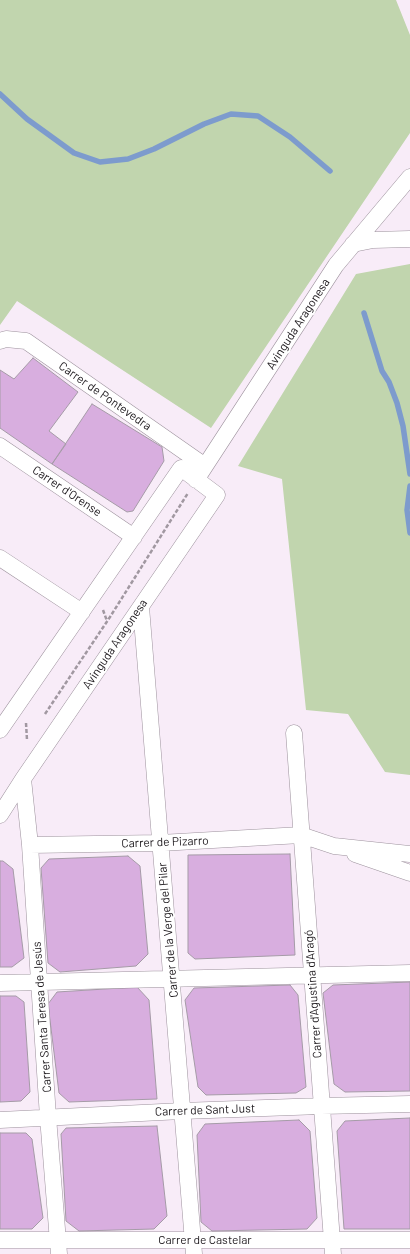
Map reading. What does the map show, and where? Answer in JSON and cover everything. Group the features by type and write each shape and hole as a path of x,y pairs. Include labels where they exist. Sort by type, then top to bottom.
{"street":[{"name":"Avinguda Aragonesa","path":"196,480 262,381 336,265 410,177"},
{"path":"353,244 373,240 410,239"},
{"name":"Carrer de Pontevedra","path":"0,341 6,339 26,341 205,466"},
{"name":"Carrer d'Orense","path":"0,446 134,537"},
{"name":"Avinguda Aragonesa","path":"0,730 181,468 217,495 0,815"},
{"path":"0,558 82,612"},
{"name":"Carrer de la Verge del Pilar","path":"141,607 194,1247"},
{"name":"Carrer d'Agustina d'Aragó","path":"294,733 332,1247"},
{"name":"Carrer Santa Teresa de Jesús","path":"23,779 30,845 48,1117 59,1247"},
{"path":"301,835 410,873"},
{"name":"Carrer de Pizarro","path":"30,845 160,843 301,835"},
{"path":"334,846 410,854"},
{"path":"0,983 410,973"},
{"name":"Carrer de Sant Just","path":"0,1120 182,1111 410,1104"},
{"name":"Carrer de Castelar","path":"0,1240 59,1247 332,1247 410,1240"}],"path":[{"path":"44,714 110,617 196,480"},
{"path":"24,746 32,733"}],"green space":[{"path":"0,0 396,0 410,35 410,133 211,428 17,301 0,325"},
{"path":"410,264 410,775 385,772 348,714 306,710 282,479 238,466 356,274"}],"building":[{"path":"33,358 78,392 49,431 66,444 52,464 0,428 0,370 14,379"},
{"path":"92,404 162,447 164,461 133,511 127,512 52,464"},
{"path":"290,854 295,955 195,959 188,953 188,855"},
{"path":"128,856 140,866 148,954 136,966 60,972 48,963 41,868 49,859"},
{"path":"0,861 3,861 13,869 24,958 12,967 0,967"},
{"path":"410,982 410,1091 345,1092 334,1084 323,993 333,985"},
{"path":"290,985 298,995 306,1087 296,1093 206,1095 198,1087 185,1000 194,988"},
{"path":"137,987 149,1000 157,1099 69,1102 59,1093 48,1004 57,992"},
{"path":"0,996 16,996 24,1002 30,1092 21,1101 0,1102"},
{"path":"410,1118 410,1229 344,1229 337,1131 345,1121"},
{"path":"299,1120 310,1131 317,1218 307,1229 212,1231 201,1222 197,1135 205,1124"},
{"path":"157,1126 167,1216 154,1229 79,1231 66,1221 61,1134 66,1128"},
{"path":"0,1133 26,1133 32,1139 43,1218 32,1229 0,1229"}],"waterway":[{"path":"0,94 27,119 74,153 100,162 128,159 154,149 204,124 231,114 258,116 290,137 330,171"},
{"path":"364,313 382,371 389,382 397,403 403,426 410,474"},
{"path":"410,486 407,510 410,533"}]}
